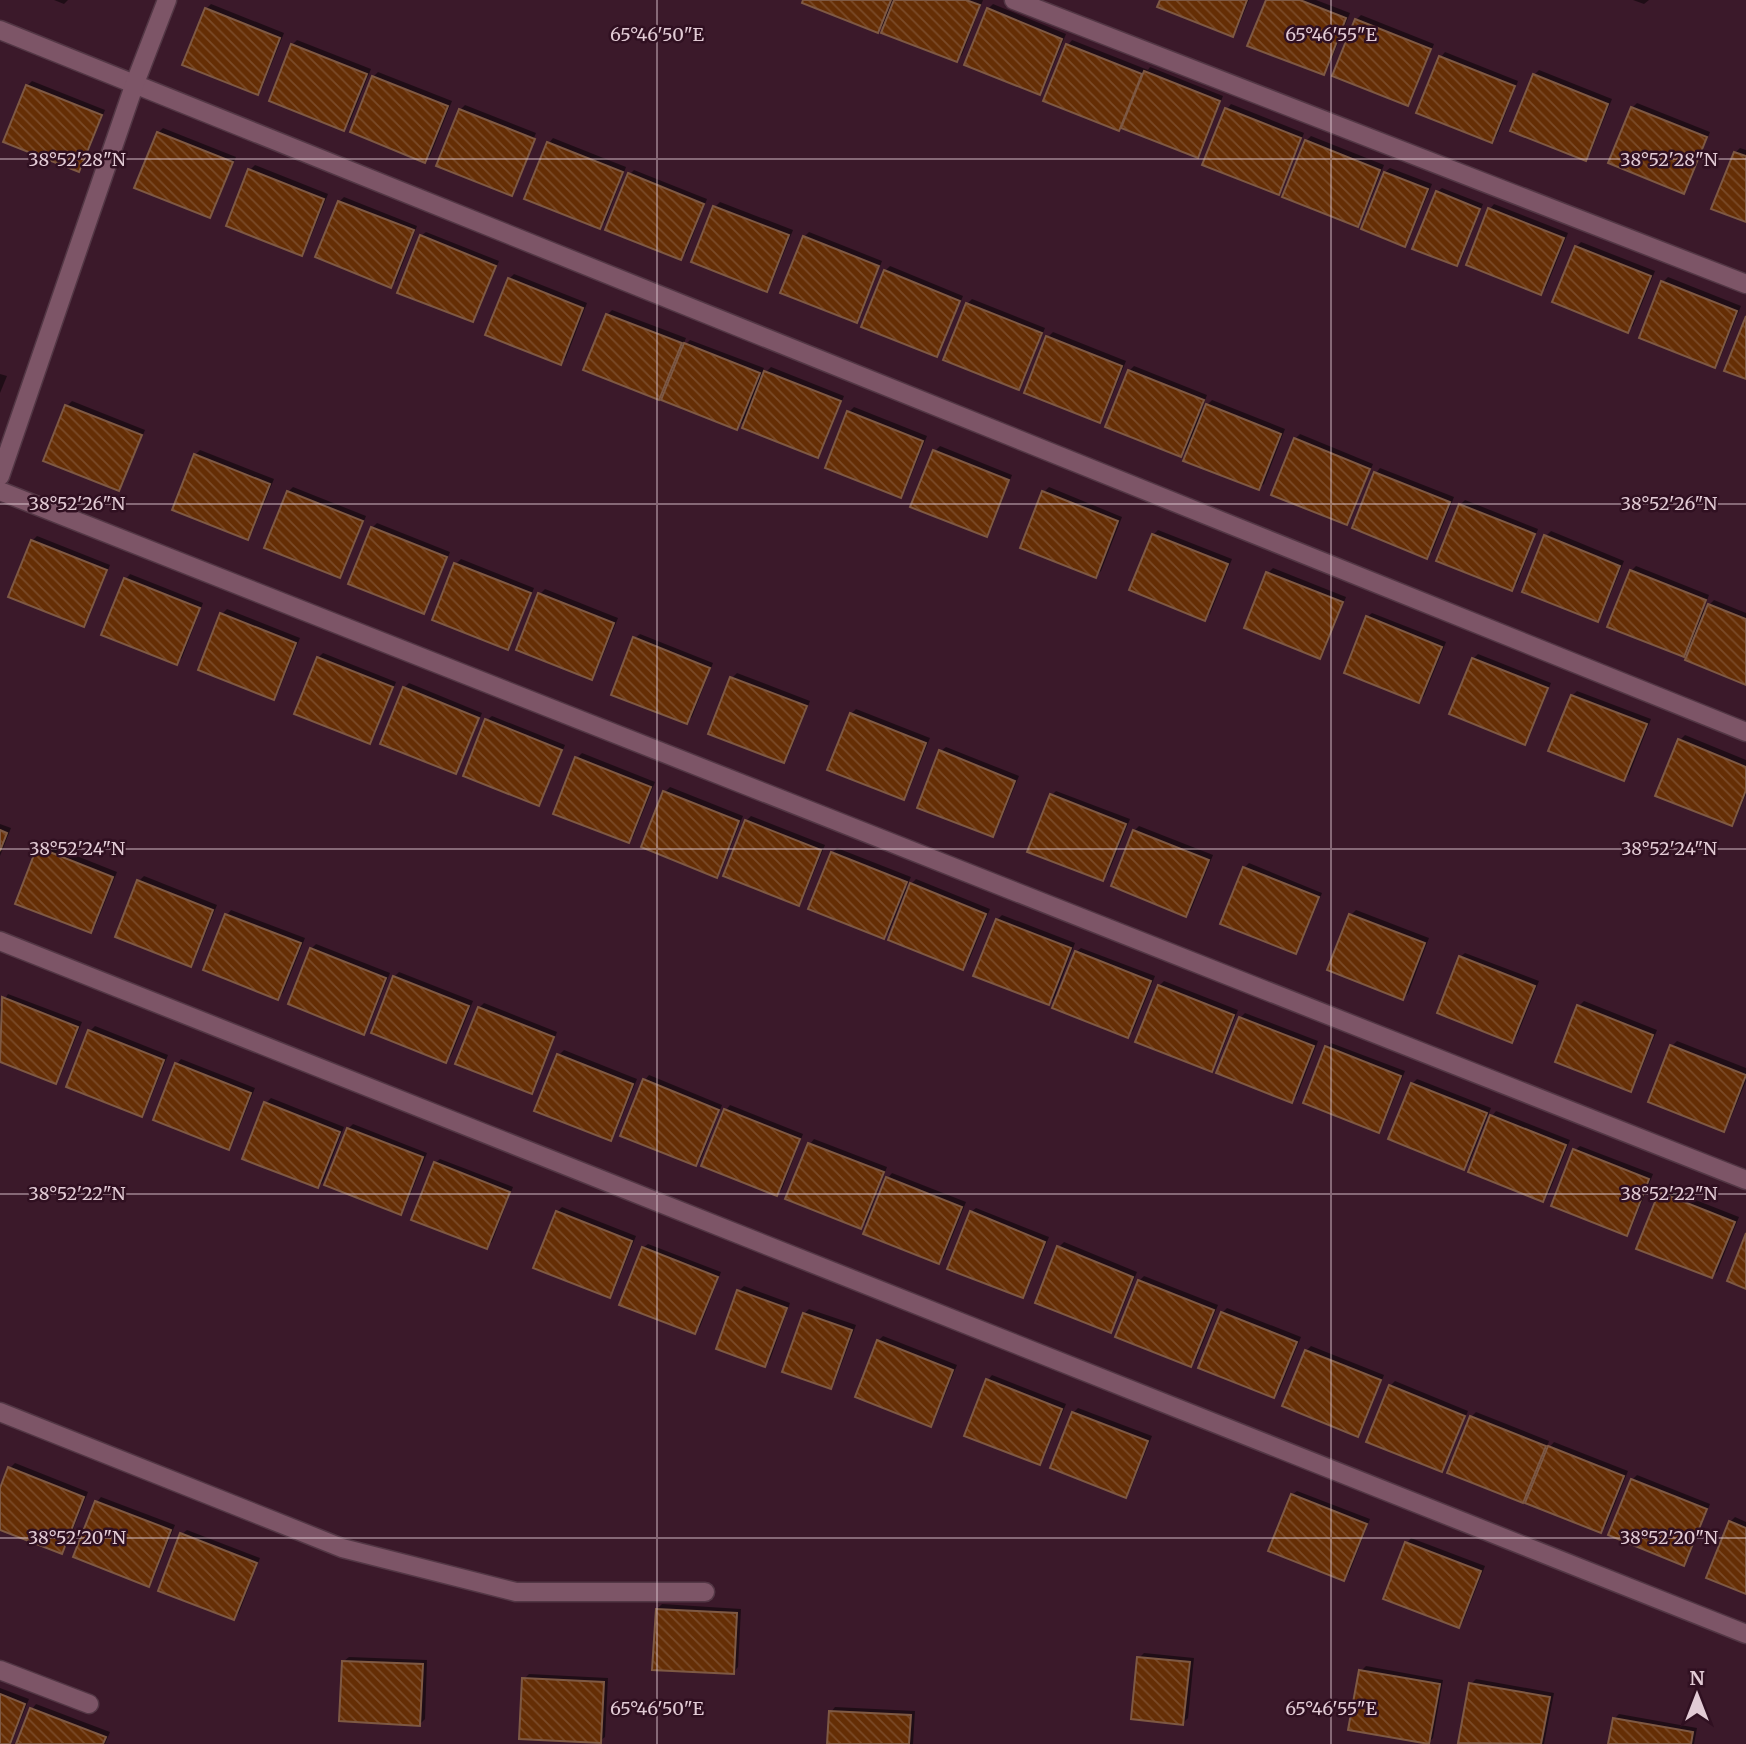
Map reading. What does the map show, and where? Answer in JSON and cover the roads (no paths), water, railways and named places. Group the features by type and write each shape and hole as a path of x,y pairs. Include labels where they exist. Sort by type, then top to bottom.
{"street":[{"path":"0,476 135,83 167,0"},
{"path":"1014,0 1746,284"},
{"path":"0,30 1746,733"},
{"path":"0,491 1746,1180"},
{"path":"0,941 1746,1634"},
{"path":"0,1412 342,1548 516,1592 705,1592"},
{"path":"0,1670 89,1704"}]}
